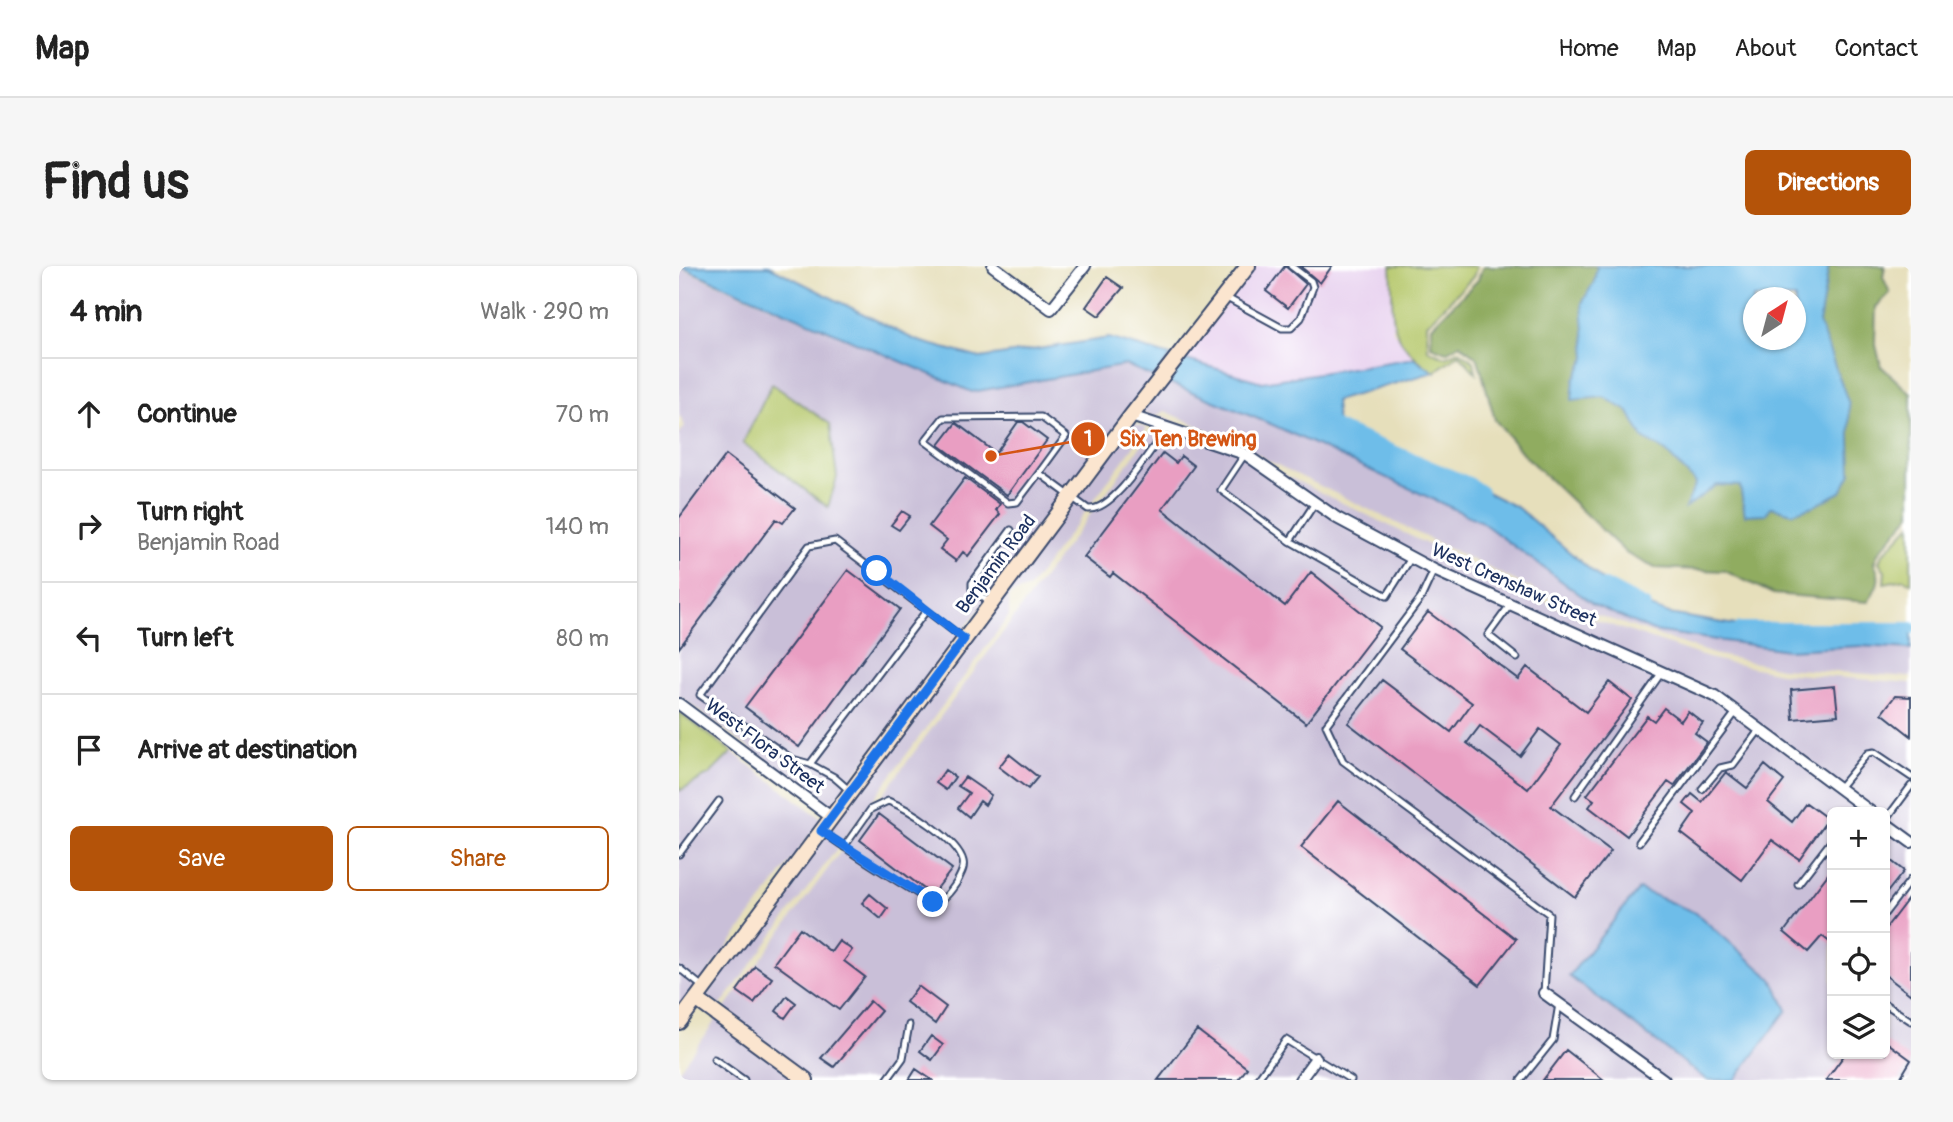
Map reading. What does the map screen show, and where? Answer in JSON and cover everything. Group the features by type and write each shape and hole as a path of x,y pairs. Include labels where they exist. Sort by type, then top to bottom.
{"street":[{"path":"993,266 1051,309 1085,266"},
{"name":"Benjamin Road","path":"679,1023 990,603 1248,266"},
{"name":"West Crenshaw Street","path":"1131,416 1245,454 1315,503 1434,570 1715,696 1839,788 1856,807"},
{"name":"West Flora Street","path":"679,704 831,817"},
{"path":"1890,826 1911,842"},
{"path":"700,993 806,1080"},
{"path":"1544,993 1656,1078"},
{"path":"1300,1080 1316,1058"}],"lane":[{"path":"1224,297 1282,328 1291,328 1301,318 1313,287 1311,281 1291,266"},
{"path":"1041,417 1066,436 1039,472 1017,502 1008,503 925,441 943,418 1041,417"},
{"path":"1039,472 1088,509 1097,509 1108,503 1167,428"},
{"path":"1245,454 1221,490 1290,541 1387,596 1411,558"},
{"path":"1290,541 1315,503"},
{"path":"990,603 972,589 972,583 1011,530"},
{"path":"850,791 834,777 810,764 792,759 700,695 788,573 809,546 835,541 964,639"},
{"path":"1434,570 1420,598 1326,725 1343,761 1549,914 1544,993"},
{"path":"1511,604 1488,635 1517,658"},
{"path":"810,764 926,611"},
{"path":"1575,796 1662,671"},
{"path":"1639,842 1736,712"},
{"path":"1702,789 1720,768 1733,765 1760,729"},
{"path":"1839,788 1868,754 1874,752 1911,777"},
{"path":"1890,815 1911,786"},
{"path":"821,831 844,847 933,902 948,893 964,869 963,860 950,841 898,804 888,801 871,809 844,847"},
{"path":"679,854 719,802"},
{"path":"1798,884 1827,846"},
{"path":"1890,906 1911,879"},
{"path":"679,968 700,993"},
{"path":"1521,1080 1553,1040 1559,1004"},
{"path":"1890,1007 1911,1021"},
{"path":"887,1080 903,1058 909,1025"},
{"path":"1257,1080 1286,1040 1351,1080"},
{"path":"714,1059 744,1080"}],"shaded area":[{"path":"1256,266 1391,266 1393,331 1417,360 1262,382 1183,359"},
{"path":"679,268 972,392 1126,365 1154,377 830,808 679,696 679,434 685,426 679,415","holes":["772,384 829,424 837,477"]},
{"path":"1165,381 1273,425 1481,521 1594,605 1653,631 1787,650 1860,646 1911,649 1911,677 1781,668 1713,654 1559,602 1265,459 1248,448 1165,411 1155,417 1141,412"},
{"path":"1163,416 1557,607 1711,659 1780,673 1911,683 1911,1080 679,1080 679,1070"},
{"path":"1132,423 1147,428 1029,588 1009,595 1009,616 719,1008 705,997"},
{"path":"732,752 822,819 679,1013 679,791 710,774"}],"green space":[{"path":"1391,266 1477,266 1473,277 1427,324 1428,350 1445,357 1459,351 1474,362 1476,373 1459,354 1434,372 1406,348 1395,326"},
{"path":"1483,266 1885,266 1883,277 1890,293 1876,307 1875,341 1881,366 1911,394 1911,514 1878,553 1874,563 1878,583 1868,602 1773,594 1725,571 1655,568 1627,554 1525,456 1495,420 1478,359 1460,344 1446,352 1431,346 1432,326 1478,280"},
{"path":"772,384 830,424 837,477 828,507 743,443"},
{"path":"1911,524 1911,583 1904,579 1884,583 1885,571 1879,562 1882,555"},
{"path":"679,712 732,752 710,774 679,791"}],"water":[{"path":"679,266 769,266 915,340 980,358 1109,338 1171,356 1154,377 1126,365 972,392"},
{"path":"1597,266 1829,266 1819,323 1849,404 1851,473 1841,492 1814,506 1792,513 1771,507 1766,514 1745,515 1740,486 1717,485 1685,508 1696,483 1666,452 1643,438 1629,412 1604,397 1572,400 1574,379 1586,358 1582,303 1594,282"},
{"path":"1414,358 1434,372 1335,401 1337,427 1476,486 1518,508 1621,596 1669,614 1772,631 1911,632 1911,649 1860,646 1787,650 1653,631 1594,605 1480,521 1273,425 1165,381 1183,359 1262,382"},
{"path":"1639,889 1696,913 1772,979 1787,1010 1735,1080 1707,1080 1569,976"}],"building":[{"path":"1285,266 1306,284 1288,308 1266,291"},
{"path":"1300,266 1332,266 1320,283"},
{"path":"1107,277 1123,288 1099,316 1086,307"},
{"path":"1018,422 1023,422 1047,440 1007,495 939,445 956,423 996,453"},
{"path":"1163,453 1176,463 1181,456 1194,466 1162,509 1285,606 1311,572 1380,627 1306,723 1113,573 1110,577 1084,557"},
{"path":"726,455 795,508 783,523 776,519 679,648 679,518"},
{"path":"965,478 1000,504 996,510 1000,514 968,556 963,552 956,561 940,549 947,540 929,526"},
{"path":"902,511 910,516 899,530 891,525"},
{"path":"848,570 900,609 799,747 745,707"},
{"path":"1428,612 1518,679 1527,667 1586,712 1609,682 1632,700 1551,806 1611,851 1575,897 1348,723 1382,680 1451,732 1472,703 1400,649","holes":["1480,726 1520,756 1540,729 1561,745 1528,789 1467,743"]},
{"path":"1835,686 1838,715 1793,719 1791,690"},
{"path":"1895,696 1911,697 1911,736 1882,713"},
{"path":"1664,708 1681,721 1688,711 1703,723 1695,733 1707,742 1674,786 1668,782 1627,836 1589,807 1594,800 1587,795 1647,716 1654,721"},
{"path":"1009,754 1038,777 1028,789 999,767"},
{"path":"1765,765 1784,781 1768,802 1792,822 1806,803 1827,820 1799,859 1772,840 1742,880 1681,833 1695,813 1684,804 1692,794 1702,802 1726,772 1747,788"},
{"path":"945,770 955,777 946,790 936,783"},
{"path":"965,777 991,795 985,805 980,801 969,817 958,808 969,793 958,786"},
{"path":"1338,801 1516,939 1480,985 1301,847"},
{"path":"879,814 952,869 932,895 860,840"},
{"path":"1890,860 1904,871 1890,889"},
{"path":"1827,876 1827,940 1822,936 1808,952 1784,932"},
{"path":"870,894 888,909 881,919 862,903"},
{"path":"1911,895 1911,995 1890,979 1890,922"},
{"path":"800,928 831,952 839,941 852,950 844,961 865,977 839,1010 774,963"},
{"path":"755,966 772,978 754,1003 737,991"},
{"path":"918,986 946,1007 935,1024 906,1002"},
{"path":"787,996 796,1003 785,1018 776,1011"},
{"path":"870,1001 881,1011 834,1067 821,1058"},
{"path":"1197,1030 1247,1068 1238,1080 1158,1080"},
{"path":"931,1036 943,1045 932,1060 920,1051"},
{"path":"1890,1045 1911,1060 1899,1080 1826,1080 1841,1059 1890,1059"},
{"path":"1566,1050 1604,1080 1543,1080"},
{"path":"916,1069 932,1080 909,1080"}],"waterway":[{"path":"1323,421 1469,483 1482,492"},
{"path":"1605,585 1645,606"},
{"path":"1740,628 1911,628"}],"place":[{"name":"Six Ten Brewing","path":"991,456"}],"route":[{"path":"877,571 964,639 821,831 933,902"}]}
